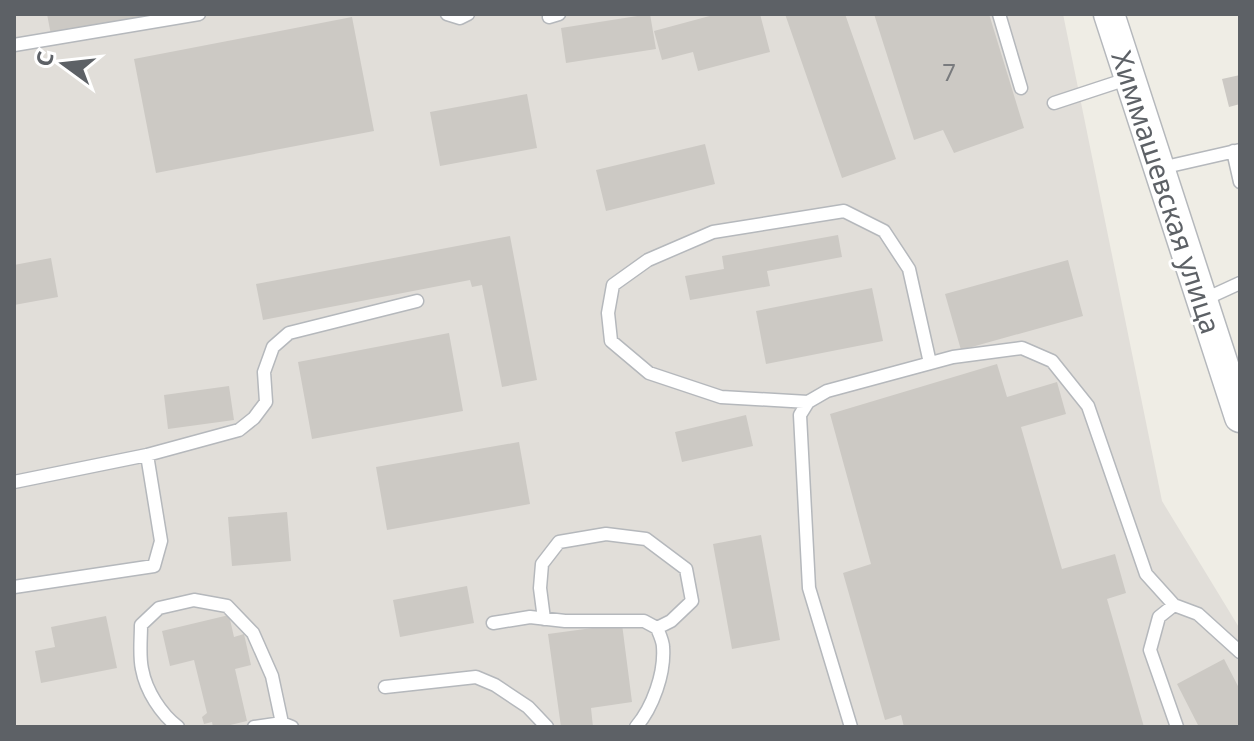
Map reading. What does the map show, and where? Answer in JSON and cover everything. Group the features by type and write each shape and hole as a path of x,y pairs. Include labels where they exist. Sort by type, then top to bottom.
{"street":[{"name":"Химмашевская улица","path":"1109,14 1240,417"}],"lane":[{"path":"14,45 199,14"},
{"path":"447,14 460,18 468,14"},
{"path":"999,14 1021,88"},
{"path":"1054,103 1130,78"},
{"path":"1160,168 1236,150 1240,182"},
{"path":"808,402 721,397 649,373 611,341 608,313 613,285 648,260 713,232 844,211 884,231 909,269 930,363"},
{"path":"1202,300 1240,283"},
{"path":"14,482 147,455 239,430 254,418 266,402 264,372 273,347 289,333 417,301"},
{"path":"851,727 809,588 800,415 808,402 827,391 953,357 1022,348 1052,361 1088,406 1146,574 1174,605 1198,614 1240,652"},
{"path":"14,587 154,566 161,541 147,455"},
{"path":"544,619 540,588 542,564 559,542 606,534 646,539 686,569 692,601 671,621 657,628"},
{"path":"178,727 168,720 152,696 142,669 141,625 159,608 194,600 227,606 253,633 272,676 287,725 254,727"},
{"path":"1174,605 1159,617 1150,650 1177,727"},
{"path":"493,623 530,617 644,621 657,628 663,646 660,681 646,715 636,727"},
{"path":"385,687 476,677 495,685 528,707 547,727"}],"shaded area":[{"path":"14,14 1063,14 1162,501 1240,629 1240,727 14,727"}],"building":[{"path":"47,14 150,14 150,15 51,35"},
{"path":"650,14 656,49 566,63 561,28"},
{"path":"717,14 760,14 770,52 698,71 693,52 662,60 654,31"},
{"path":"785,14 845,14 896,159 842,178"},
{"path":"874,14 989,14 1024,128 954,153 943,130 914,140"},
{"path":"352,17 374,131 156,173 134,59"},
{"path":"1240,75 1240,104 1229,107 1222,79"},
{"path":"527,94 537,148 440,166 430,112"},
{"path":"705,144 715,184 606,211 596,170"},
{"path":"838,235 842,257 767,271 770,286 690,300 685,276 724,269 722,256"},
{"path":"510,236 537,380 502,387 482,285 472,287 470,280 263,320 256,284"},
{"path":"51,258 58,297 14,305 14,265"},
{"path":"1068,260 1083,316 961,350 945,294"},
{"path":"872,288 883,341 766,364 756,311"},
{"path":"449,333 463,411 312,439 298,362"},
{"path":"997,364 1007,397 1057,382 1066,414 1021,427 1062,569 1115,554 1126,593 1107,599 1144,727 904,727 901,715 885,720 843,573 871,564 830,414"},
{"path":"229,386 234,420 168,429 164,395"},
{"path":"746,415 753,446 682,462 675,432"},
{"path":"519,442 530,504 387,530 376,467"},
{"path":"287,512 291,561 232,566 228,517"},
{"path":"761,535 780,640 732,649 713,544"},
{"path":"467,586 474,623 400,637 393,600"},
{"path":"229,615 234,637 244,634 251,665 235,669 247,721 213,727 212,722 204,724 202,717 207,713 194,660 170,666 162,631"},
{"path":"106,616 117,668 41,683 35,651 55,647 51,627"},
{"path":"622,624 632,702 591,708 593,727 561,727 548,634"},
{"path":"1224,659 1240,690 1240,727 1199,727 1177,684"}]}
